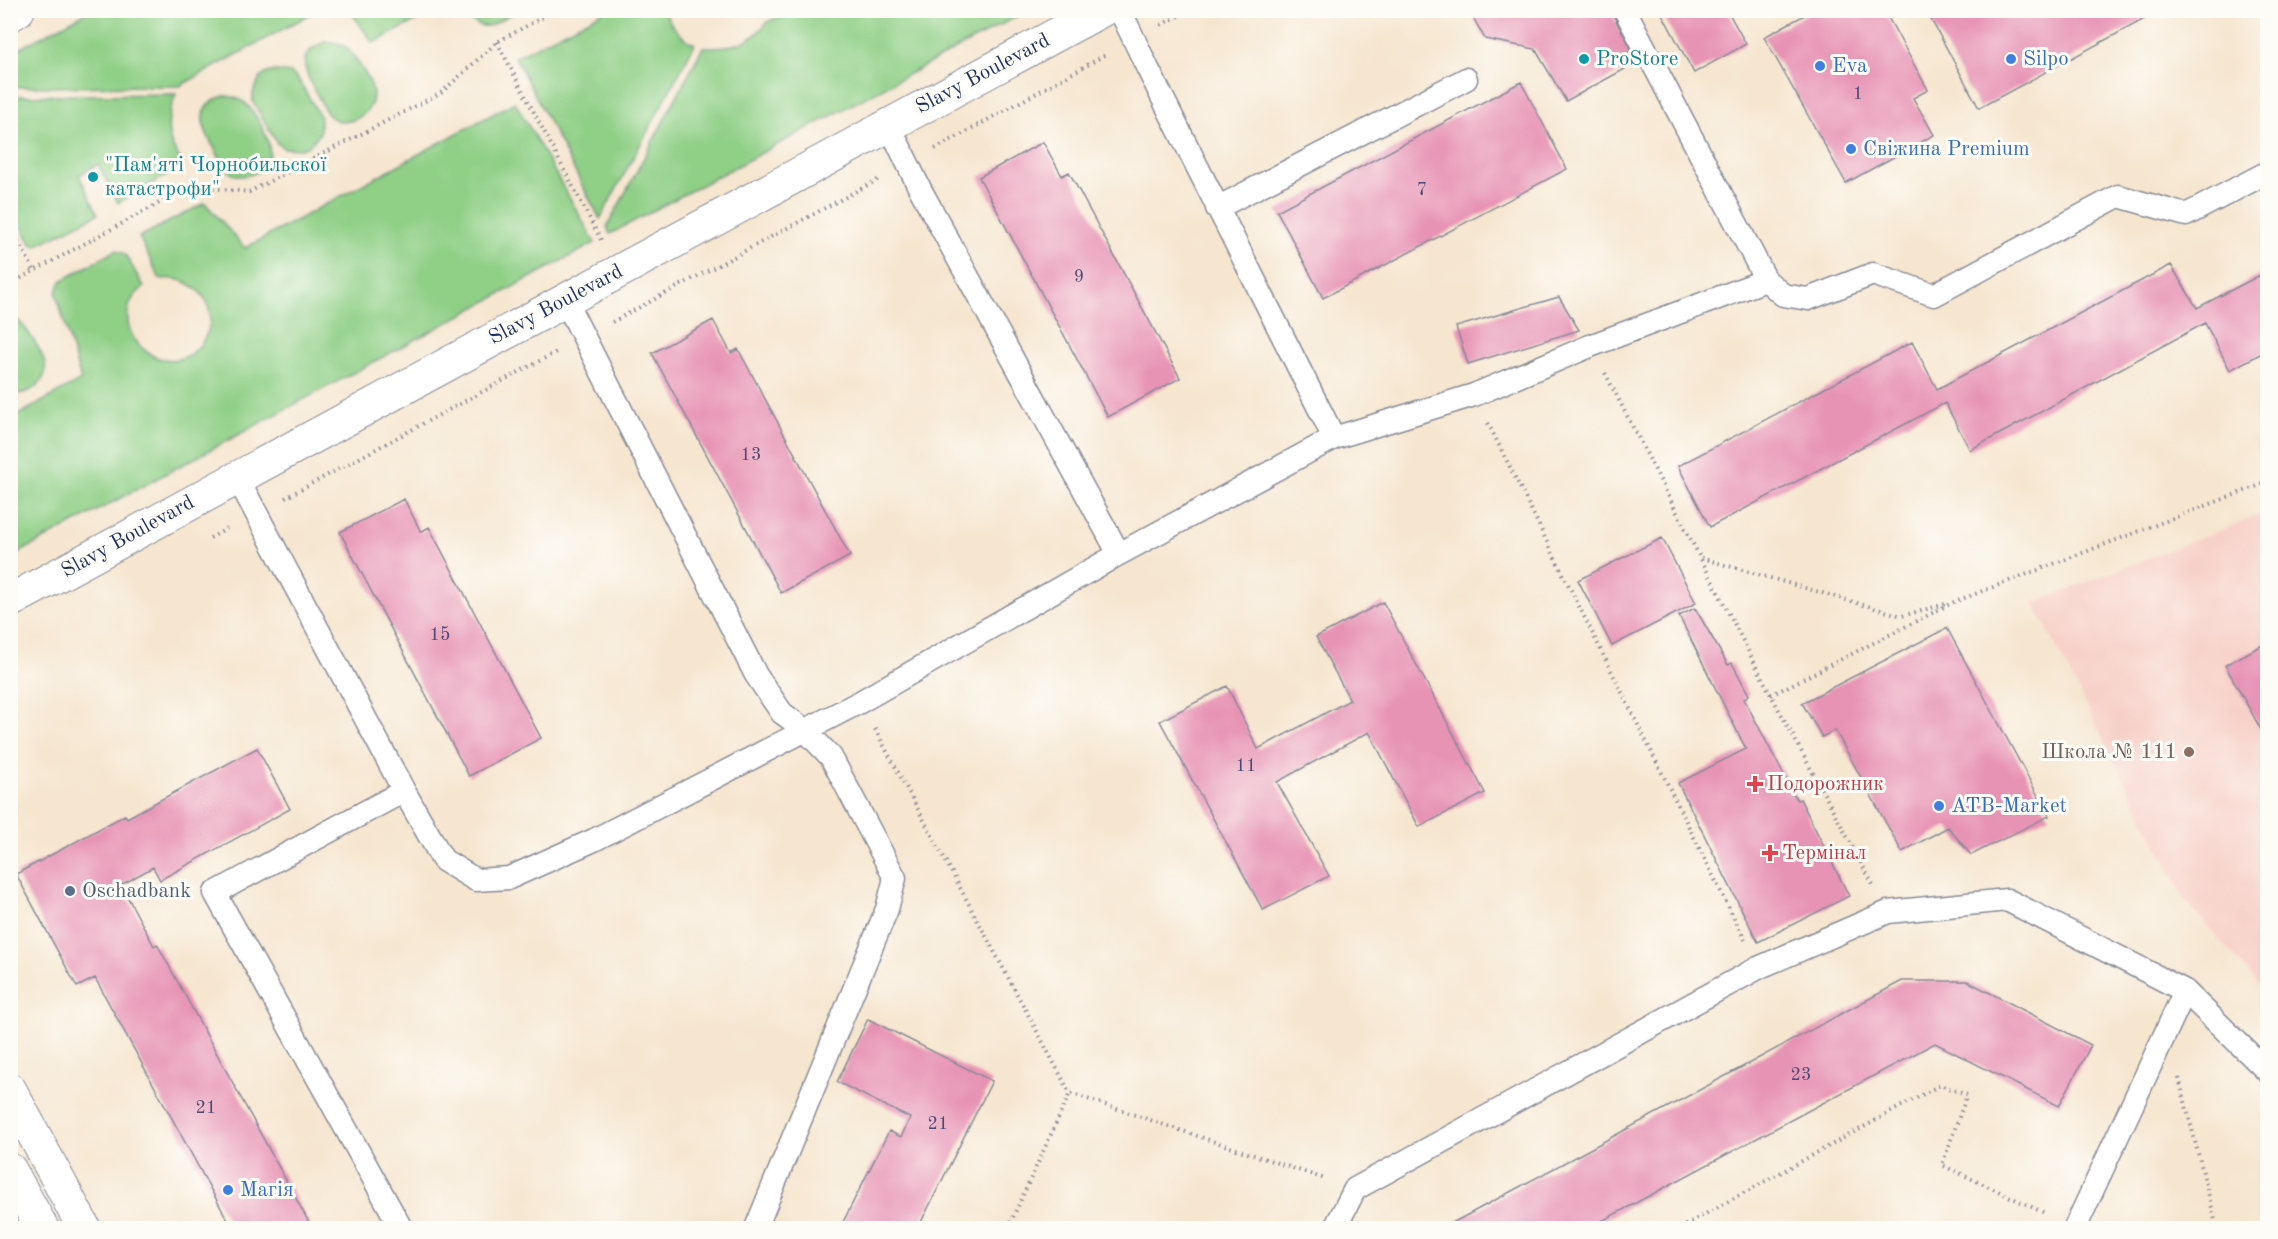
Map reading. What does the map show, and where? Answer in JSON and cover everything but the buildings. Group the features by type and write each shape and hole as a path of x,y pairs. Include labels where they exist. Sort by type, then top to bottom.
{"main road":[{"path":"10,15 18,10"},
{"name":"Slavy Boulevard","path":"10,601 1102,10"},
{"path":"10,1090 84,1228"},
{"path":"10,1170 42,1228"}],"lane":[{"path":"1120,10 1334,438"},
{"path":"1625,10 1766,280 1783,296 1808,299 1873,274 1934,296 2118,196 2186,215 2268,172"},
{"path":"1217,208 1466,79"},
{"path":"889,125 930,207 1119,554"},
{"path":"237,477 404,791 444,860 476,880 509,878 594,840 860,702 1119,554 1334,438 1474,395 1590,346 1766,280"},
{"path":"565,300 756,675 782,713 804,730 831,757 895,878 887,909 756,1228"},
{"path":"401,1228 215,893 404,791"},
{"path":"1335,1228 1355,1189 1758,968 1888,912 2007,900 2185,991 2268,1072"},
{"path":"2075,1228 2185,991"}],"path":[{"path":"10,284 191,186 249,192 441,93 497,42 556,10"},
{"path":"497,42 605,248 613,274 618,328"},
{"path":"10,226 34,270"},
{"path":"1590,346 1771,695 1888,912"},
{"path":"1474,395 1758,968"},
{"path":"1701,558 1902,616 1954,602 2268,482"},
{"path":"1771,695 1954,602"},
{"path":"860,702 1070,1094 1355,1189"},
{"path":"2167,1030 2217,1228"},
{"path":"1680,1228 1940,1085 1967,1095 1942,1165 2075,1228"},
{"path":"1008,1228 1070,1094"}],"shaded area":[{"name":"Школа № 111","path":"2267,512 2267,994 2186,901 2034,603"}],"green space":[{"path":"89,11 316,11 180,86 11,87 11,53"},
{"path":"345,11 436,11 373,43 353,15"},
{"path":"461,11 516,11 493,24 482,26 469,19"},
{"path":"605,11 664,11 677,31 695,44 600,219 515,57"},
{"path":"802,11 1027,11 610,234 607,227 703,47 739,44 751,38 767,22"},
{"path":"326,42 338,43 347,49 356,59 373,90 369,108 352,120 339,121 327,113 308,77 306,57 316,46"},
{"path":"275,71 291,73 298,79 320,116 320,133 309,146 301,149 284,148 277,143 253,102 253,93 260,78"},
{"path":"176,94 171,106 168,126 172,145 183,166 118,203 98,164 79,175 98,214 36,246 31,244 11,207 11,96"},
{"path":"224,96 236,98 247,105 257,118 268,143 267,163 258,171 246,176 228,171 204,127 204,112 207,106"},
{"path":"515,102 595,243 11,557 11,419 81,380 56,293 61,281 116,250 125,254 144,287 131,301 128,317 131,333 140,346 153,356 169,360 185,356 201,344 207,333 210,319 206,301 195,288 187,283 160,279 139,237 205,203 245,248"},
{"path":"11,316 30,335 42,355 45,368 44,375 37,386 18,394 11,393"}],"place":[{"name":"ProStore","path":"1584,59"},
{"name":"Silpo","path":"2011,59"},
{"name":"Eva","path":"1820,66"},
{"name":"Свіжина Premium","path":"1851,149"},
{"name":"\"Пам'яті Чорнобильскої катастрофи\"","path":"93,177"},
{"name":"Школа № 111","path":"2189,752"},
{"name":"Подорожник","path":"1755,784"},
{"name":"ATB-Market","path":"1939,806"},
{"name":"Термінал","path":"1770,853"},
{"name":"Oschadbank","path":"70,891"},
{"name":"Магія","path":"228,1190"}]}
